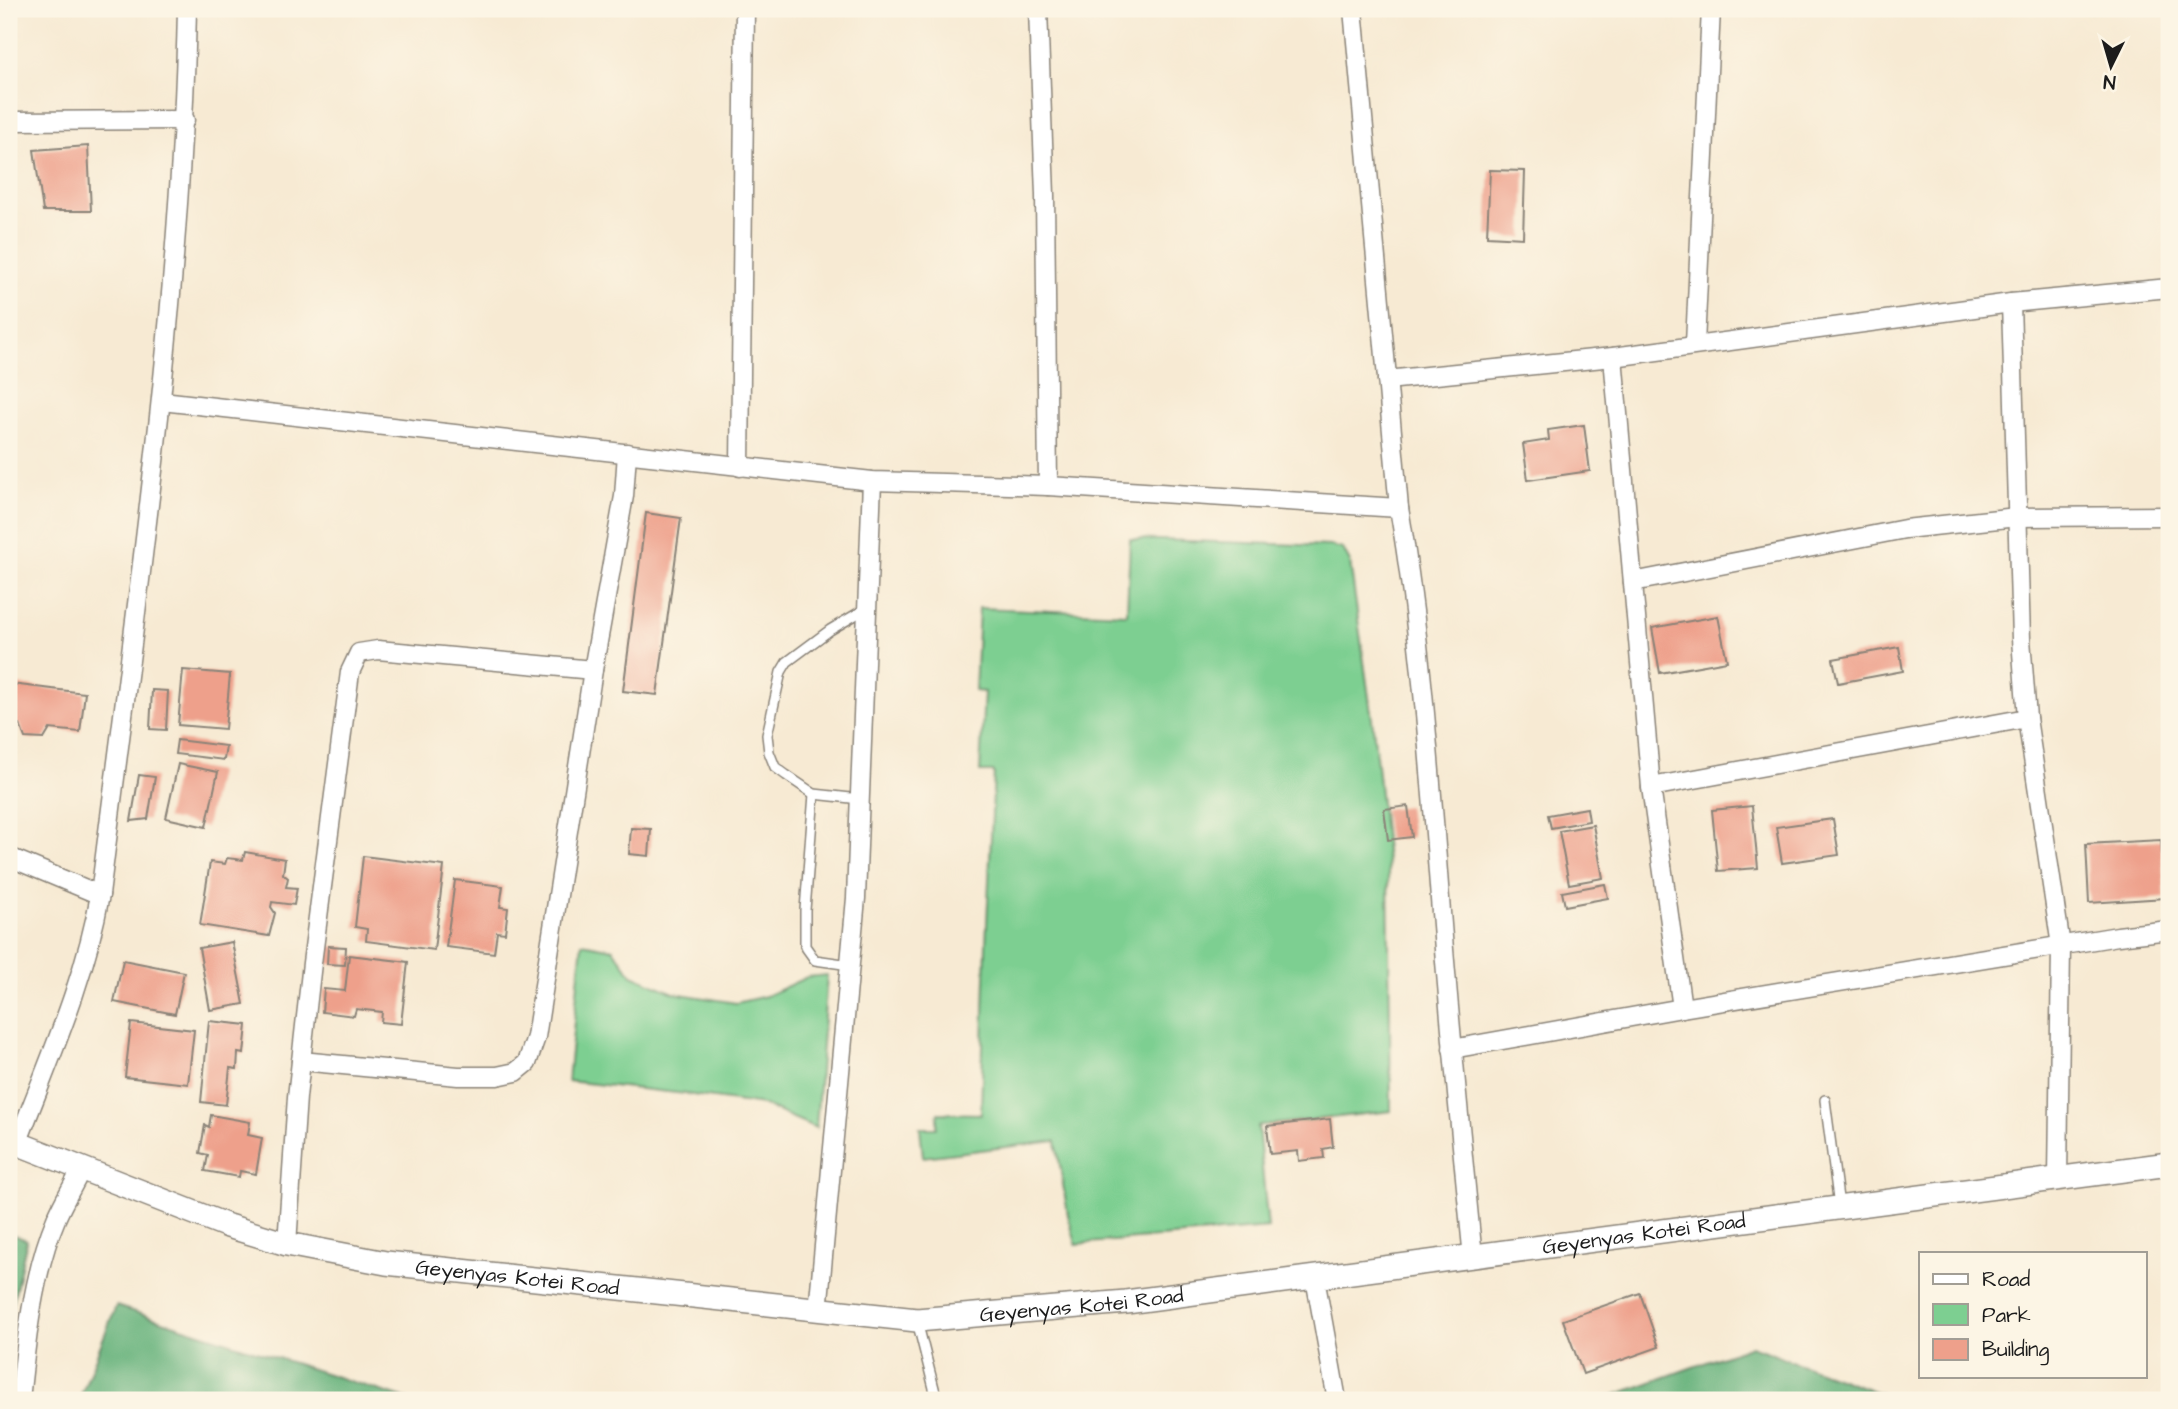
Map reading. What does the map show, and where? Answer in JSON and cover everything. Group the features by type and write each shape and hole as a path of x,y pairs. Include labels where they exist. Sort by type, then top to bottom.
{"street":[{"path":"13,1142 80,977 94,933 100,895 162,401 185,120 187,9"},
{"path":"740,467 745,9"},
{"path":"1038,9 1045,195 1048,486"},
{"path":"1353,9 1399,508 1411,576 1429,757 1451,1049 1473,1258"},
{"path":"1695,344 1711,9"},
{"path":"9,121 185,120"},
{"path":"1387,380 1613,357 2011,303 2169,288"},
{"path":"2011,303 2021,639 2027,718 2061,946 2058,1179"},
{"path":"1613,357 1651,788 1682,1008"},
{"path":"162,401 872,481 1048,486 1399,508"},
{"path":"301,1061 458,1076 497,1076 516,1072 527,1063 536,1037 593,670 624,496 627,453"},
{"path":"818,1311 856,898 872,481"},
{"path":"1633,582 1905,529 2017,517 2169,516"},
{"path":"287,1244 301,1061 350,672 359,653 377,650 593,670"},
{"path":"1651,788 2027,718"},
{"path":"9,856 100,895"},
{"path":"1451,1049 1682,1008 2169,930"},
{"name":"Geyenyas Kotei Road","path":"13,1142 228,1226 287,1244 386,1263 917,1320 1126,1302 2169,1164"},
{"path":"20,1400 25,1349 41,1265 56,1219 81,1170"},
{"path":"1315,1278 1337,1400"}],"lane":[{"path":"860,799 814,794 775,766 769,752 767,736 781,672 787,662 867,607"},
{"path":"814,794 805,910 805,946 816,960 850,965"},
{"path":"1825,1100 1839,1208"},
{"path":"917,1320 937,1400"}],"green space":[{"path":"1130,539 1331,546 1343,549 1350,562 1373,726 1388,871 1391,1111 1258,1126 1268,1228 1076,1244 1068,1215 1056,1141 923,1157 920,1128 936,1128 938,1113 981,1114 994,772 980,772 984,692 975,691 979,608 1127,614"},
{"path":"582,943 613,949 632,975 674,993 736,1003 766,996 807,977 827,975 816,1128 763,1105 568,1081"},
{"path":"9,1233 27,1240 9,1320"},
{"path":"116,1306 409,1400 79,1400"},
{"path":"1751,1346 1898,1400 1601,1400"}],"building":[{"path":"88,146 91,211 43,211 34,150"},
{"path":"1490,170 1525,171 1523,238 1487,236"},
{"path":"1584,425 1590,471 1528,480 1523,444 1549,440 1548,430"},
{"path":"646,513 681,518 657,695 623,691"},
{"path":"1718,616 1727,661 1660,673 1652,628"},
{"path":"1899,647 1903,671 1838,683 1833,659"},
{"path":"183,670 230,674 225,729 178,725"},
{"path":"11,684 85,693 80,732 50,729 44,739 25,738 20,725 9,724"},
{"path":"152,690 168,691 166,730 150,729"},
{"path":"177,740 226,746 224,760 175,754"},
{"path":"178,764 218,772 206,827 166,818"},
{"path":"139,775 155,777 148,819 131,821"},
{"path":"1408,806 1412,837 1388,840 1384,809"},
{"path":"1752,806 1758,868 1718,871 1712,810"},
{"path":"1587,808 1589,821 1551,828 1548,815"},
{"path":"1833,819 1839,855 1782,863 1776,827"},
{"path":"1593,825 1603,878 1569,884 1559,831"},
{"path":"631,828 651,829 649,856 629,854"},
{"path":"2161,840 2165,898 2089,903 2086,844"},
{"path":"245,852 285,859 283,874 288,878 286,887 297,888 294,905 272,902 271,907 275,913 269,936 200,925 210,862 225,864 227,858 243,860"},
{"path":"363,856 444,866 434,950 366,941 367,929 355,927"},
{"path":"455,880 503,886 500,907 508,908 505,933 497,932 494,953 446,947"},
{"path":"1605,884 1608,898 1565,906 1562,892"},
{"path":"232,942 244,1004 210,1010 199,948"},
{"path":"328,946 346,947 345,965 327,964"},
{"path":"349,955 408,962 401,1024 381,1022 382,1012 356,1009 354,1016 322,1012 324,989 345,991"},
{"path":"123,960 184,972 175,1014 114,1002"},
{"path":"209,1021 247,1025 244,1054 238,1053 237,1069 230,1068 226,1105 201,1102"},
{"path":"131,1023 194,1030 188,1084 125,1077"},
{"path":"211,1115 250,1122 248,1135 262,1138 256,1174 240,1171 239,1177 205,1171 208,1155 200,1153 205,1125 209,1127"},
{"path":"1330,1119 1333,1147 1323,1149 1324,1158 1299,1161 1298,1151 1270,1154 1267,1126"},
{"path":"1640,1293 1659,1347 1583,1374 1563,1320"}]}
